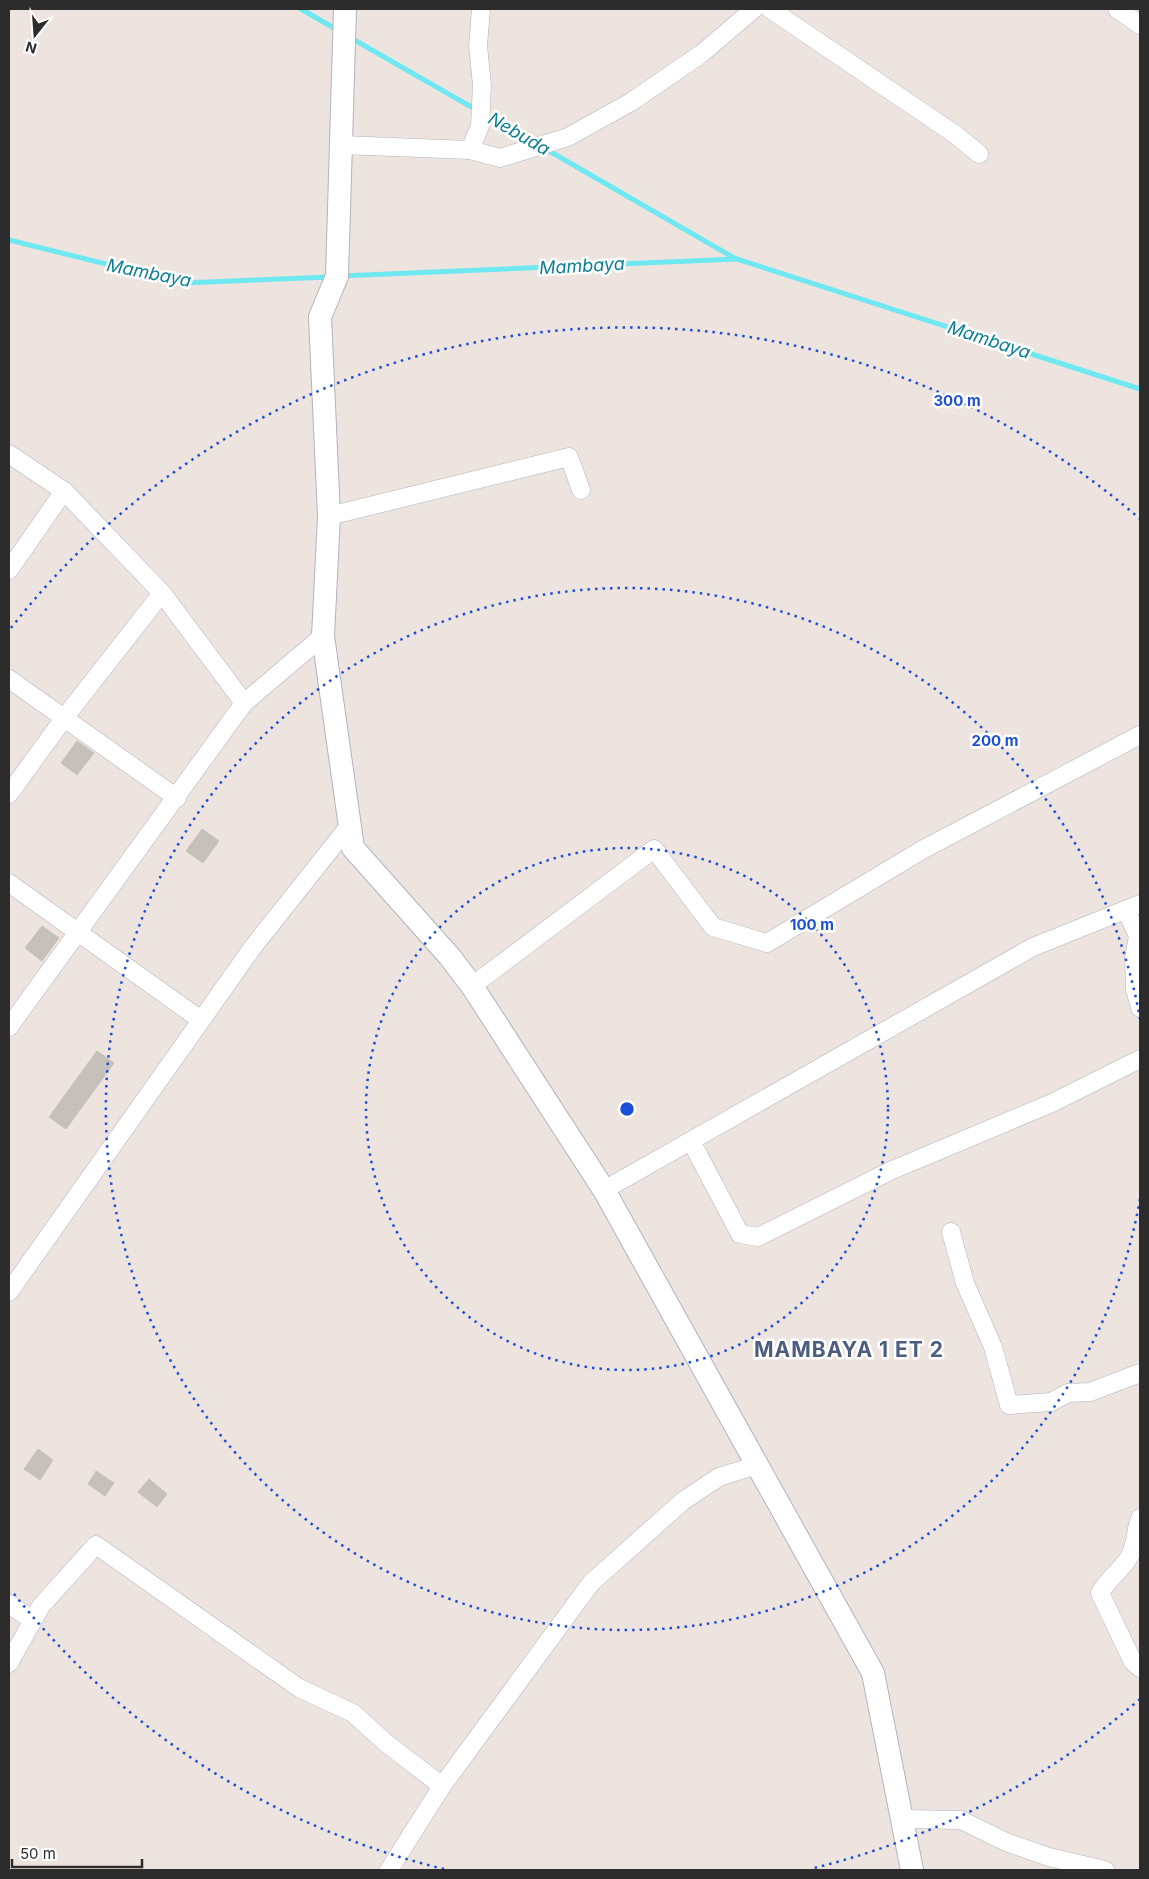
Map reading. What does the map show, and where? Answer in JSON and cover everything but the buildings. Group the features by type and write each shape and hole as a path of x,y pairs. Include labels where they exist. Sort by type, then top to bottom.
{"street":[{"path":"345,9 337,276 320,317 329,516 323,636 353,848 450,957 472,986 604,1190 873,1673 912,1870"},
{"path":"470,150 480,126 482,86 478,46 481,9"},
{"path":"341,146 470,150 500,158 568,137 631,102 702,54 754,9"},
{"path":"770,9 956,135 979,154"},
{"path":"1116,9 1140,25"},
{"path":"9,454 64,491 162,593 244,703"},
{"path":"329,516 569,457 581,490"},
{"path":"9,570 64,491"},
{"path":"9,794 65,717 162,593"},
{"path":"9,1027 177,798 244,703 323,636"},
{"path":"9,679 177,798"},
{"path":"472,986 654,849 712,927 767,943 922,850 1140,735"},
{"path":"9,1292 253,946 349,826"},
{"path":"9,883 201,1020"},
{"path":"604,1190 1033,948 1133,907 1138,936 1134,958 1134,989 1140,1008"},
{"path":"691,1141 740,1234 758,1236 890,1171 1052,1103 1140,1059"},
{"path":"951,1232 965,1283 993,1348 1009,1405 1051,1402 1068,1393 1090,1392 1140,1373"},
{"path":"389,1870 442,1786 591,1583 682,1501 719,1477 757,1465"},
{"path":"1140,1518 1136,1527 1138,1538 1127,1560 1109,1578 1100,1593 1133,1662 1140,1668"},
{"path":"9,1662 41,1606 96,1545 299,1688 353,1713 386,1743 442,1786"},
{"path":"9,1604 32,1620"},
{"path":"902,1820 961,1820 1006,1842 1049,1857 1105,1870"}],"waterway":[{"name":"Nebuda","path":"301,9 339,31"},
{"name":"Nebuda","path":"351,38 534,143"},
{"name":"Nebuda","path":"544,148 736,259"},
{"name":"Mambaya","path":"9,240 183,283 330,277"},
{"name":"Mambaya","path":"341,276 737,259 1140,389"}],"district":[{"name":"MAMBAYA 1 ET 2","path":"849,1350"}]}
